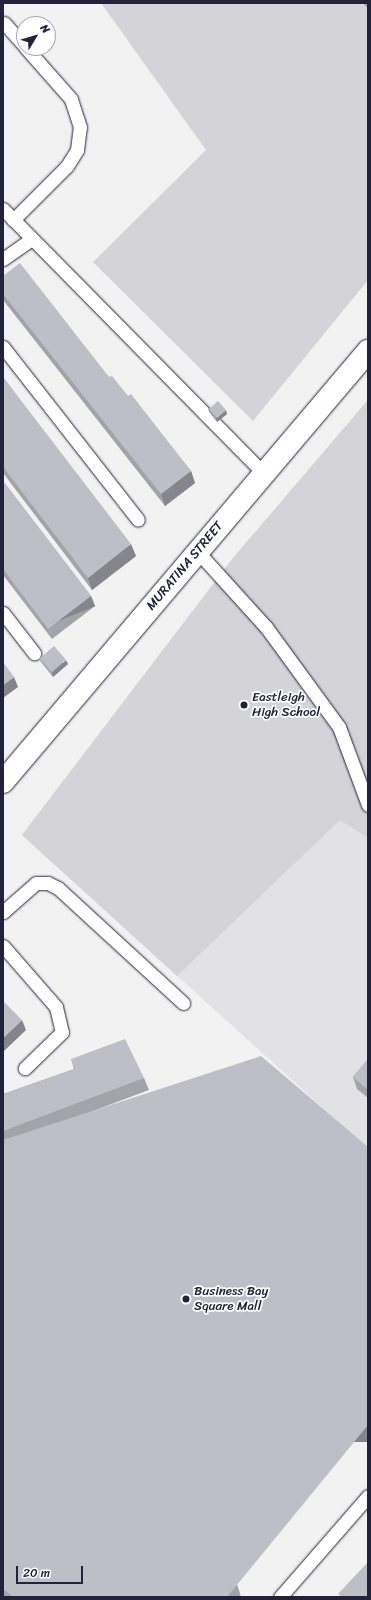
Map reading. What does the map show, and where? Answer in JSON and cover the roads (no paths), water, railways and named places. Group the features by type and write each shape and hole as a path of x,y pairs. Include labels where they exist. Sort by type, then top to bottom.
{"main road":[{"name":"MURATINA STREET","path":"3,782 263,473 368,351"}],"lane":[{"path":"4,23 16,37"},
{"path":"13,220 68,166 77,150 80,127 71,98 33,56"},
{"path":"3,209 263,473"},
{"path":"3,259 32,239"},
{"path":"3,347 138,520"},
{"path":"197,551 266,627 339,727 368,805"},
{"path":"3,613 34,653"},
{"path":"3,912 36,883 48,883 58,888 183,1003"},
{"path":"3,946 56,1007 62,1032 25,1068"},
{"path":"280,1597 368,1496"}],"place":[{"name":"Eastleigh High School","path":"244,705"},
{"name":"Business Bay Square Mall","path":"186,1299"}]}
